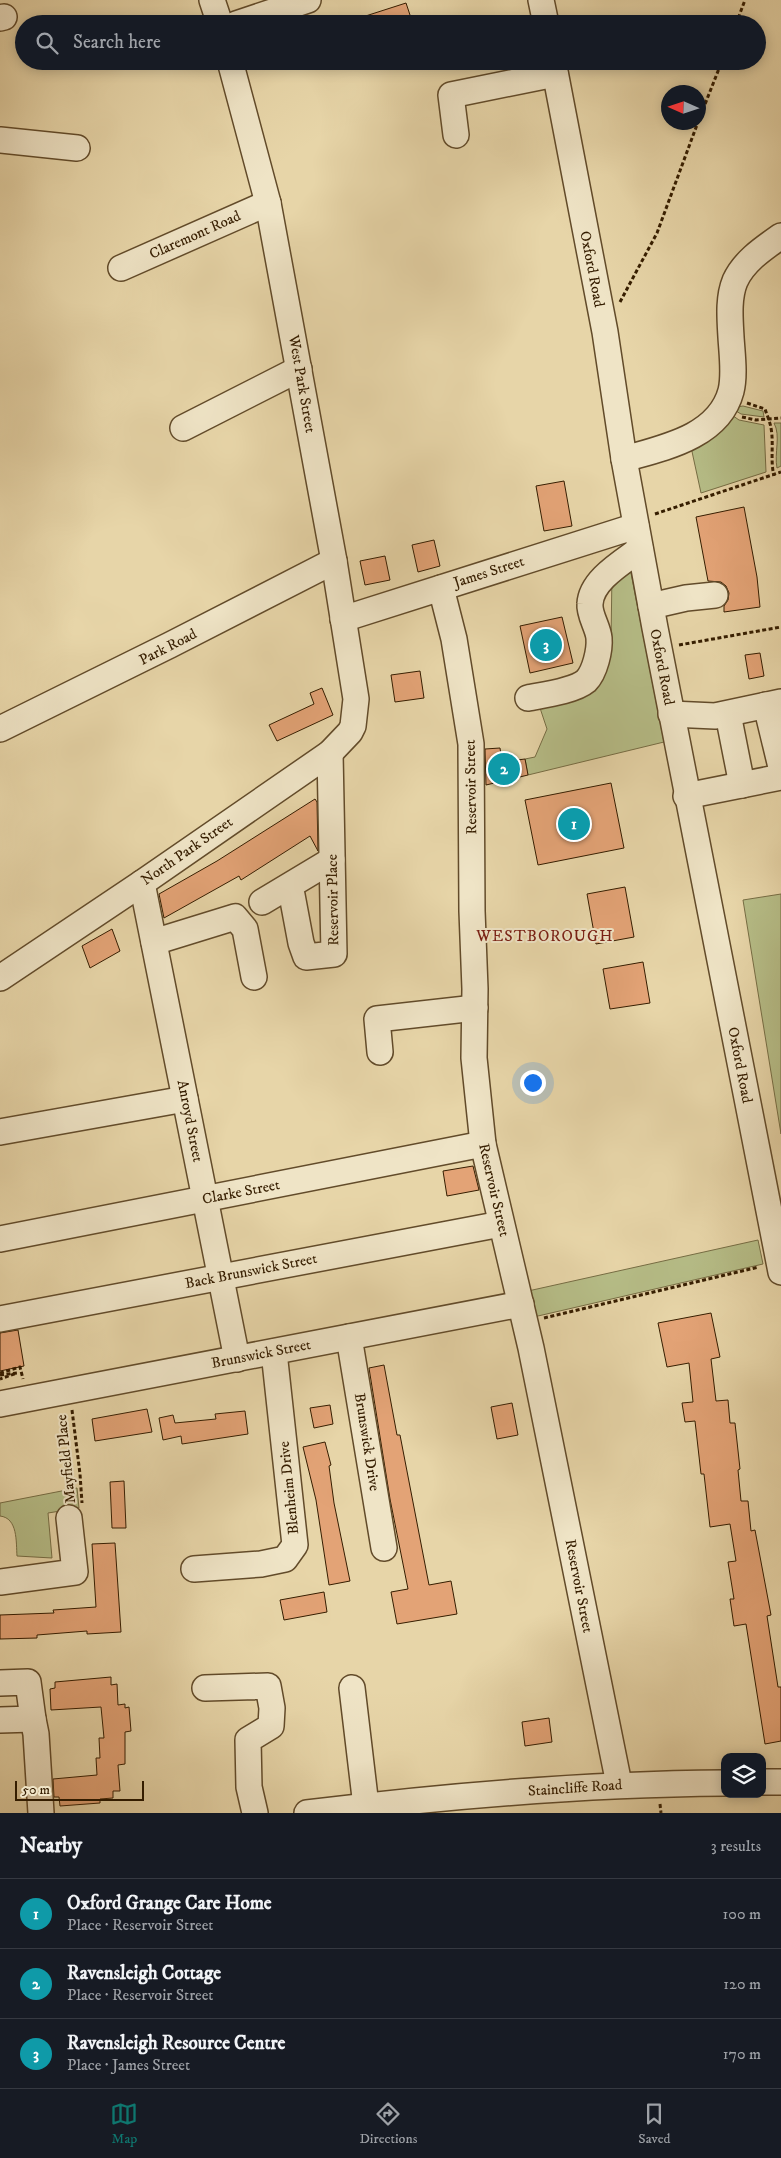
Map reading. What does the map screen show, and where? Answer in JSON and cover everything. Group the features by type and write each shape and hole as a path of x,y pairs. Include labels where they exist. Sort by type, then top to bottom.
{"street":[{"path":"212,0 217,15"},
{"path":"263,15 308,0"},
{"path":"541,0 544,15"},
{"name":"West Park Street","path":"232,70 268,202 334,561 356,699 355,710"},
{"path":"456,135 451,95 546,70"},
{"name":"Oxford Road","path":"554,70 605,332 624,459 658,648 780,1268"},
{"path":"0,140 76,148"},
{"name":"Claremont Road","path":"121,268 268,202"},
{"path":"624,459 670,447 689,439 712,421 725,407 731,389 730,305 736,280 756,254 781,236"},
{"path":"183,428 299,369"},
{"path":"528,698 568,689 586,680 598,658 599,637 590,604 596,587 612,571 637,531"},
{"name":"James Street","path":"343,619 441,588 637,531"},
{"name":"Park Road","path":"0,730 170,646 334,561"},
{"name":"Reservoir Street","path":"441,588 454,639 471,744 474,1058 483,1144 523,1313 619,1784"},
{"path":"651,606 686,598 715,595"},
{"path":"671,714 701,716 728,714 774,703 781,767"},
{"name":"North Park Street","path":"0,978 142,883 330,753 350,732 355,710"},
{"path":"728,714 742,785"},
{"name":"Reservoir Place","path":"292,896 301,943 306,958 334,954 330,753"},
{"path":"686,796 781,777"},
{"path":"262,902 332,860"},
{"name":"Anroyd Street","path":"142,883 237,1359"},
{"path":"154,942 236,918 245,929 254,977"},
{"path":"380,1052 377,1018 475,1008"},
{"path":"0,1132 185,1099"},
{"name":"Clarke Street","path":"0,1239 483,1144"},
{"name":"Back Brunswick Street","path":"0,1318 502,1224"},
{"name":"Brunswick Street","path":"0,1404 349,1337 523,1313"},
{"name":"Brunswick Drive","path":"349,1337 384,1548"},
{"name":"Blenheim Drive","path":"194,1569 261,1564 285,1559 295,1545 274,1352"},
{"path":"0,1582 75,1572 69,1518"},
{"path":"0,1683 28,1682 36,1734 41,1813"},
{"path":"205,1688 268,1686 272,1708 271,1726 248,1740 250,1787 255,1813"},
{"path":"352,1688 366,1806"},
{"path":"0,1720 33,1719"},
{"name":"Staincliffe Road","path":"307,1813 366,1806 619,1784 721,1782"},
{"path":"766,1782 781,1782"}],"path":[{"path":"739,15 745,0"},
{"path":"706,102 718,70"},
{"path":"605,332 657,233 695,130"},
{"path":"725,407 744,402 765,409 771,429 770,462 774,476"},
{"path":"725,407 740,417 756,420 781,418"},
{"path":"637,531 781,472"},
{"path":"658,648 781,627"},
{"path":"523,1313 780,1268"},
{"path":"0,1374 20,1367 22,1376"},
{"path":"0,1374 17,1373 0,1379"},
{"name":"Mayfield Place","path":"69,1518 82,1511 80,1474 70,1391"},
{"path":"661,1806 661,1813"}],"green space":[{"path":"743,406 763,411 764,417 741,414 731,408"},
{"path":"729,413 739,420 764,425 766,472 701,493 691,447"},
{"path":"774,423 781,423 781,466 777,468 777,433"},
{"path":"630,568 664,742 528,775 525,759 535,757 547,729 540,708 591,693 611,642 612,571"},
{"path":"781,894 781,1134 743,900"},
{"path":"758,1240 763,1264 525,1319 519,1293"},
{"path":"77,1488 79,1508 48,1513 52,1558 17,1556 15,1531 10,1521 0,1516 0,1503"}],"building":[{"path":"406,3 410,15 369,15"},
{"path":"564,481 572,526 544,531 536,486"},
{"path":"744,507 757,577 760,607 724,612 724,606 728,600 729,593 726,586 721,582 708,581 696,517"},
{"path":"434,540 440,566 418,572 412,545"},
{"path":"385,556 390,580 365,585 360,561"},
{"path":"562,617 573,663 530,673 520,626"},
{"path":"760,653 764,676 749,679 745,655"},
{"path":"420,671 424,698 395,702 391,675"},
{"path":"322,688 333,715 277,741 269,725 314,704 310,693"},
{"path":"500,748 502,762 525,759 528,775 486,785 485,749"},
{"path":"611,783 624,848 538,865 525,800"},
{"path":"315,799 317,802 318,851 310,836 241,880 239,876 164,918 159,894 217,861"},
{"path":"625,887 634,937 596,944 587,894"},
{"path":"112,929 120,951 90,968 82,946"},
{"path":"643,962 650,1003 610,1009 603,969"},
{"path":"473,1166 479,1190 447,1196 443,1171"},
{"path":"711,1313 720,1357 711,1359 716,1401 728,1400 730,1423 735,1423 741,1501 748,1501 751,1531 755,1530 771,1615 767,1616 778,1687 781,1687 781,1741 765,1744 746,1624 734,1626 730,1599 734,1599 728,1562 736,1561 730,1524 710,1527 695,1421 685,1422 682,1403 693,1402 689,1363 667,1367 658,1323"},
{"path":"18,1330 24,1366 0,1371 0,1333"},
{"path":"384,1365 397,1435 400,1435 429,1585 451,1581 457,1614 397,1624 391,1592 408,1589 390,1499 369,1368"},
{"path":"512,1403 518,1435 497,1439 491,1407"},
{"path":"330,1405 333,1424 314,1428 310,1408"},
{"path":"147,1409 152,1432 95,1441 92,1419"},
{"path":"245,1411 248,1434 182,1444 181,1436 163,1440 159,1418 173,1415 175,1423 216,1419 215,1414"},
{"path":"325,1442 331,1465 329,1466 334,1503 350,1581 329,1585 316,1500 303,1447"},
{"path":"124,1481 126,1528 112,1528 110,1482"},
{"path":"115,1543 121,1632 87,1634 87,1631 37,1635 37,1638 0,1639 0,1615 54,1613 53,1610 96,1607 92,1544"},
{"path":"324,1592 327,1612 284,1620 280,1600"},
{"path":"111,1677 111,1685 117,1684 118,1705 125,1704 125,1708 129,1707 131,1731 125,1732 125,1764 118,1765 120,1791 113,1791 113,1798 100,1799 100,1803 60,1806 59,1797 54,1797 53,1779 97,1775 96,1758 100,1758 99,1738 104,1738 101,1707 51,1710 50,1689 55,1688 55,1682"},
{"path":"549,1718 552,1742 525,1746 522,1722"}],"place":[{"name":"Ravensleigh Resource Centre","path":"546,645"},
{"name":"Ravensleigh Cottage","path":"504,769"},
{"name":"Oxford Grange Care Home","path":"574,824"}],"district":[{"name":"WESTBOROUGH","path":"545,936"}]}
